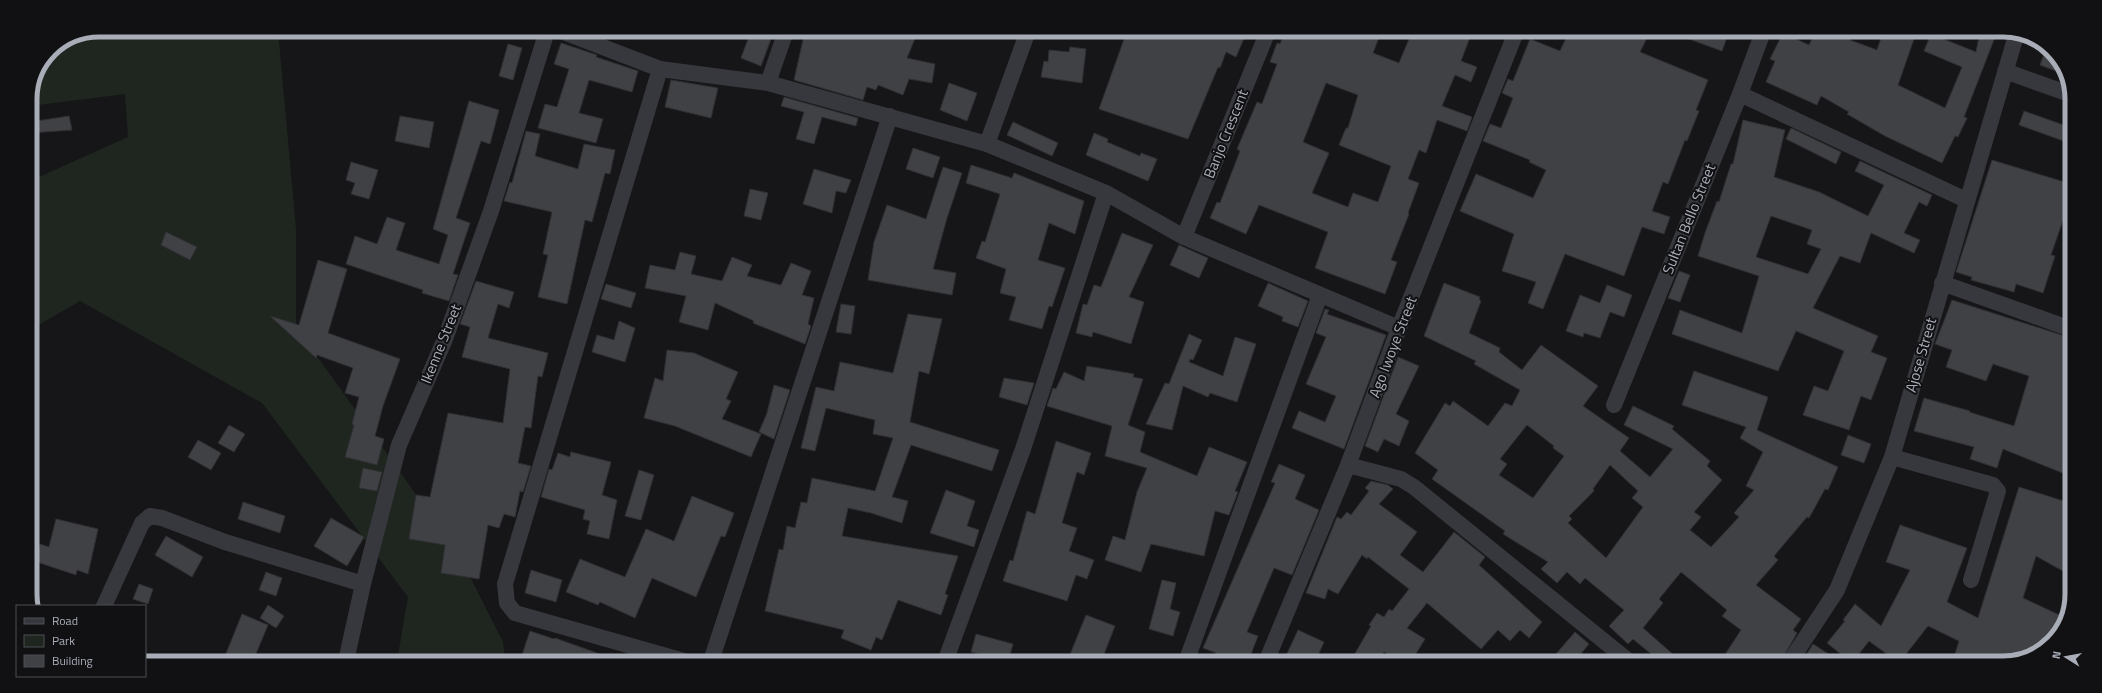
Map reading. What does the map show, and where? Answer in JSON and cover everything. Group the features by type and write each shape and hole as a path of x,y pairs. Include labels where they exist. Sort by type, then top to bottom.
{"street":[{"name":"Ikenne Street","path":"347,656 363,584 399,446 445,339 490,211 545,37"},
{"path":"577,37 660,69 768,83 987,144 1106,194 1184,237 1399,328"},
{"path":"768,83 784,37"},
{"path":"987,144 1026,37"},
{"name":"Banjo Crescent","path":"1184,237 1266,37"},
{"name":"Ago Iwoye Street","path":"1268,656 1348,465 1399,328 1514,37"},
{"name":"Sultan Bello Street","path":"1614,405 1740,94 1761,37"},
{"name":"Ajose Street","path":"1794,656 1837,590 1892,457 1966,200 2015,38"},
{"path":"660,69 505,584 507,603 515,613 666,656"},
{"path":"2005,71 2065,92"},
{"path":"1740,94 1966,200"},
{"path":"713,656 890,116"},
{"path":"947,656 1023,449 1106,194"},
{"path":"1942,283 2065,327"},
{"path":"1188,656 1320,295"},
{"path":"1892,457 1993,485 1998,491 1971,580"},
{"path":"1348,465 1401,479 1624,656"},
{"path":"104,605 142,524 150,516 162,518 225,542 363,584"}],"green space":[{"path":"279,37 296,229 296,327 458,553 503,642 504,656 398,656 408,597 262,403 80,301 37,326 37,178 128,137 125,94 37,105 38,87 47,65 55,55 65,47 87,38"}],"building":[{"path":"749,37 772,37 761,66 741,58"},
{"path":"804,37 916,37 907,58 935,64 932,83 909,79 903,95 878,85 876,90 867,87 863,100 794,80"},
{"path":"1125,37 1245,37 1236,57 1226,52 1220,68 1218,67 1188,139 1099,109"},
{"path":"1283,37 1379,37 1373,53 1399,63 1410,37 1470,37 1461,61 1477,67 1471,82 1455,75 1442,106 1472,117 1467,131 1437,120 1426,153 1419,150 1408,179 1419,183 1391,260 1397,262 1385,294 1315,268 1328,232 1259,205 1246,234 1210,218 1217,202 1220,203 1240,151 1237,149 1257,102 1262,104 1277,64 1270,62 1277,43 1280,44","holes":["1326,83 1358,95 1348,128 1346,128 1339,145 1391,166 1378,202 1353,193 1348,207 1312,193 1329,153 1303,142"]},
{"path":"1567,37 1648,37 1640,52 1708,80 1696,110 1699,111 1687,141 1685,140 1668,184 1663,182 1652,211 1670,217 1664,234 1642,227 1624,276 1565,254 1543,309 1528,303 1536,282 1502,271 1514,234 1460,211 1476,174 1533,198 1546,170 1529,162 1530,160 1483,141 1490,124 1501,128 1513,98 1502,93 1508,79 1513,81 1530,39 1560,51"},
{"path":"1683,37 1727,37 1722,51"},
{"path":"1781,37 1792,37 1809,45 1813,37 1851,37 1850,40 1877,50 1881,37 1915,37 1898,85 1945,108 1962,67 1924,51 1930,37 1938,37 1976,52 1979,37 1995,37 1964,117 1967,118 1958,137 1955,136 1942,163 1885,136 1847,114 1849,112 1821,96 1817,105 1766,82 1775,61 1770,59"},
{"path":"561,43 638,71 632,92 589,80 579,113 603,119 596,143 538,128 545,104 557,107 569,69 554,64"},
{"path":"508,44 522,48 513,80 499,76"},
{"path":"1070,47 1086,49 1082,83 1041,77 1044,61 1048,62 1049,50 1069,52"},
{"path":"2044,53 2059,72 2040,65"},
{"path":"671,80 718,88 711,118 665,107"},
{"path":"949,83 977,93 967,121 940,110"},
{"path":"784,97 858,118 856,126 822,117 814,144 796,139 804,112 781,106"},
{"path":"469,101 499,110 490,144 481,141 456,218 470,223 453,274 458,275 449,301 422,293 423,290 346,264 355,236 377,244 387,217 405,223 396,250 439,264 448,235 433,229"},
{"path":"2024,111 2065,126 2065,141 2019,125"},
{"path":"69,116 72,130 37,132 37,121"},
{"path":"400,116 434,122 429,148 395,141"},
{"path":"1743,120 1785,130 1774,177 1819,192 1868,216 1884,185 1855,171 1860,161 1932,195 1927,206 1919,202 1904,233 1920,240 1914,253 1871,233 1860,263 1840,256 1813,308 1878,336 1871,352 1887,358 1871,400 1861,396 1849,430 1803,415 1814,386 1828,391 1844,351 1796,331 1778,371 1672,334 1680,310 1742,333 1759,276 1698,256 1717,201 1719,202 1731,164 1733,164","holes":["1771,216 1812,230 1807,244 1821,249 1808,274 1756,257"]},
{"path":"1013,122 1058,143 1052,156 1007,135"},
{"path":"1791,128 1841,152 1836,164 1786,139"},
{"path":"526,131 540,134 535,156 578,169 584,144 615,150 610,174 605,173 592,222 585,220 567,304 538,297 548,255 543,254 552,212 504,201 510,182 512,183"},
{"path":"1094,133 1108,139 1107,142 1140,156 1141,153 1157,159 1148,181 1086,155"},
{"path":"913,148 940,157 933,178 906,169"},
{"path":"1992,160 2065,182 2065,214 2051,255 2055,256 2043,293 2016,284 2014,292 1971,280 1972,277 1956,272"},
{"path":"351,162 378,170 369,199 351,194 355,183 346,180"},
{"path":"971,165 1012,178 1014,173 1084,201 1075,234 1049,223 1038,260 1065,268 1052,307 1049,306 1042,329 1009,320 1016,297 1000,293 1006,269 976,258 982,241 985,242 1000,194 966,183"},
{"path":"943,167 962,173 947,218 933,269 956,273 952,295 868,280 874,242 887,205 926,219"},
{"path":"814,169 851,180 846,193 836,191 832,213 803,204"},
{"path":"750,189 768,193 761,220 744,216"},
{"path":"166,232 197,247 190,260 161,245"},
{"path":"1122,233 1153,245 1129,297 1144,302 1131,344 1093,332 1092,337 1076,333 1083,304 1087,305 1094,285 1101,287"},
{"path":"1179,245 1208,258 1199,278 1170,265"},
{"path":"680,252 696,256 691,274 722,281 732,257 752,265 747,276 781,285 791,263 811,271 802,295 814,298 808,324 811,326 805,344 753,323 754,321 715,303 708,330 679,322 686,296 645,288 650,265 675,270"},
{"path":"318,260 347,269 328,333 400,359 383,406 375,436 384,439 377,465 345,457 354,425 352,424 359,397 345,393 353,368 317,355 316,358 270,316 299,325"},
{"path":"1679,271 1690,275 1680,302 1668,298"},
{"path":"476,281 514,292 509,308 498,304 488,338 548,353 542,377 538,376 531,428 525,427 518,463 531,466 523,492 520,491 515,517 504,514 499,528 488,525 479,579 441,573 445,545 409,539 416,495 430,497 448,413 503,423 510,369 462,357 470,327 460,324"},
{"path":"1268,283 1308,301 1298,327 1282,321 1283,317 1258,306"},
{"path":"1444,283 1480,297 1479,299 1481,301 1469,333 1500,348 1499,352 1522,370 1541,345 1598,386 1583,406 1629,438 1620,451 1650,477 1673,449 1624,425 1633,406 1674,426 1672,429 1710,461 1707,466 1722,480 1694,512 1701,517 1690,530 1711,547 1739,517 1734,513 1754,490 1746,486 1763,452 1740,438 1746,427 1682,405 1694,371 1768,397 1757,430 1838,467 1828,490 1825,489 1809,518 1807,517 1774,556 1778,560 1756,585 1801,619 1793,630 1797,633 1784,656 1724,656 1741,630 1722,616 1727,610 1681,572 1659,599 1663,603 1643,628 1675,656 1654,656 1633,639 1628,644 1609,626 1624,610 1585,578 1580,584 1567,572 1557,583 1541,569 1548,562 1503,534 1505,531 1432,479 1438,470 1415,453 1445,403 1450,406 1453,401 1488,426 1505,403 1512,406 1520,390 1474,364 1476,361 1424,336","holes":["1527,425 1554,446 1553,448 1564,456 1533,498 1499,475 1507,464 1500,459","1610,465 1638,491 1632,498 1643,507 1606,558 1568,523 1572,519 1569,516 1594,491 1593,489"]},
{"path":"606,284 636,293 631,308 601,299"},
{"path":"1607,285 1632,295 1624,317 1610,312 1600,338 1584,333 1583,337 1566,331 1580,295 1600,303"},
{"path":"1952,300 2065,336 2065,474 2003,449 1997,468 1970,459 1974,447 1914,431 1924,398 1970,411 1969,412 2014,426 2029,376 1993,364 1986,381 1946,367 1952,350 1935,344"},
{"path":"841,304 855,306 851,334 836,332"},
{"path":"1325,309 1329,310 1327,314 1386,335 1344,449 1292,428 1299,411 1325,422 1336,396 1306,384 1326,337 1316,333"},
{"path":"908,314 942,319 929,374 919,371 910,422 999,450 992,471 911,445 892,497 908,501 902,523 871,513 848,508 842,536 958,556 945,594 948,595 941,615 898,600 882,640 876,637 871,650 841,638 844,630 765,611 779,549 783,550 787,526 795,528 801,502 807,503 812,478 875,491 893,438 873,434 875,420 826,408 815,451 801,448 816,387 834,391 840,362 893,373"},
{"path":"619,321 635,328 625,362 592,352 597,335 614,340"},
{"path":"1189,334 1202,340 1193,360 1190,359 1189,362 1223,376 1235,337 1256,344 1237,402 1210,393 1208,397 1183,386 1172,430 1146,424 1165,383 1169,384"},
{"path":"667,350 694,353 738,372 726,399 731,401 722,419 761,434 751,457 675,426 644,418 655,378 663,381"},
{"path":"1398,357 1419,366 1396,414 1409,421 1399,446 1384,439 1378,452 1365,446"},
{"path":"1087,366 1134,374 1133,377 1143,379 1128,425 1145,432 1140,452 1197,476 1209,447 1247,462 1235,491 1238,492 1229,515 1215,511 1204,556 1151,544 1141,572 1105,560 1113,536 1125,540 1137,492 1147,468 1105,456 1112,426 1047,406 1053,388 1056,389 1064,372 1084,381"},
{"path":"1004,378 1034,383 1027,405 999,397"},
{"path":"774,385 790,390 774,439 759,432 767,413"},
{"path":"229,425 245,434 234,452 218,443"},
{"path":"1848,435 1871,444 1864,463 1841,455"},
{"path":"198,440 221,453 211,470 188,457"},
{"path":"1056,441 1091,453 1084,475 1077,472 1062,523 1077,528 1069,551 1094,560 1087,579 1076,575 1067,601 1003,581 1010,560 1013,561 1027,511 1035,514"},
{"path":"571,452 611,462 602,495 617,500 609,539 587,534 590,521 583,519 585,510 541,497 549,469 552,470 558,453 570,457"},
{"path":"1279,464 1305,475 1295,499 1319,510 1292,575 1274,568 1247,632 1258,636 1250,656 1215,656 1216,653 1203,648 1275,483 1271,482"},
{"path":"363,468 382,472 377,491 359,488"},
{"path":"639,470 654,475 641,520 625,516"},
{"path":"1371,481 1388,485 1393,489 1379,504 1417,532 1400,555 1423,572 1454,532 1485,557 1479,565 1542,622 1529,638 1520,630 1510,641 1498,630 1481,649 1427,603 1407,628 1425,639 1415,656 1391,656 1384,652 1382,656 1354,656 1371,626 1369,625 1377,613 1384,617 1389,609 1392,611 1409,589 1368,557 1367,559 1362,555 1338,594 1328,589 1325,599 1306,593 1337,517 1341,519 1347,512 1351,515 1369,491 1365,488"},
{"path":"2019,487 2065,501 2065,572 2036,556 2023,598 2061,616 2055,628 2048,637 2034,648 2015,655 1962,656 1955,654 1959,641 1928,626 1904,656 1889,656 1869,641 1857,656 1843,656 1827,643 1845,621 1843,620 1855,604 1881,626 1910,570 1886,562 1900,525 1967,548 1947,602 1978,618"},
{"path":"946,490 975,501 967,526 979,530 974,547 930,533"},
{"path":"692,496 734,513 725,537 721,536 696,597 652,578 635,618 600,602 598,605 566,592 580,559 625,577 646,529 674,541"},
{"path":"243,502 285,516 280,533 238,519"},
{"path":"331,518 364,537 347,566 314,546"},
{"path":"56,519 98,529 88,574 77,570 76,575 37,562 37,552 40,544 49,547"},
{"path":"166,536 203,557 192,577 155,555"},
{"path":"531,570 562,580 556,602 525,593"},
{"path":"266,572 282,578 276,596 259,590"},
{"path":"1162,580 1176,583 1170,609 1180,612 1173,636 1149,629"},
{"path":"139,584 153,589 148,604 133,599"},
{"path":"268,605 284,616 276,628 260,618"},
{"path":"242,614 268,625 255,656 225,656"},
{"path":"1086,615 1115,626 1103,656 1069,656"},
{"path":"1298,630 1324,642 1318,656 1286,656"},
{"path":"530,631 554,639 555,638 606,656 522,656"},
{"path":"1575,632 1589,644 1579,656 1554,656"},
{"path":"976,634 1013,644 1010,656 986,656 971,652"},
{"path":"1813,644 1832,656 1805,656"}]}
